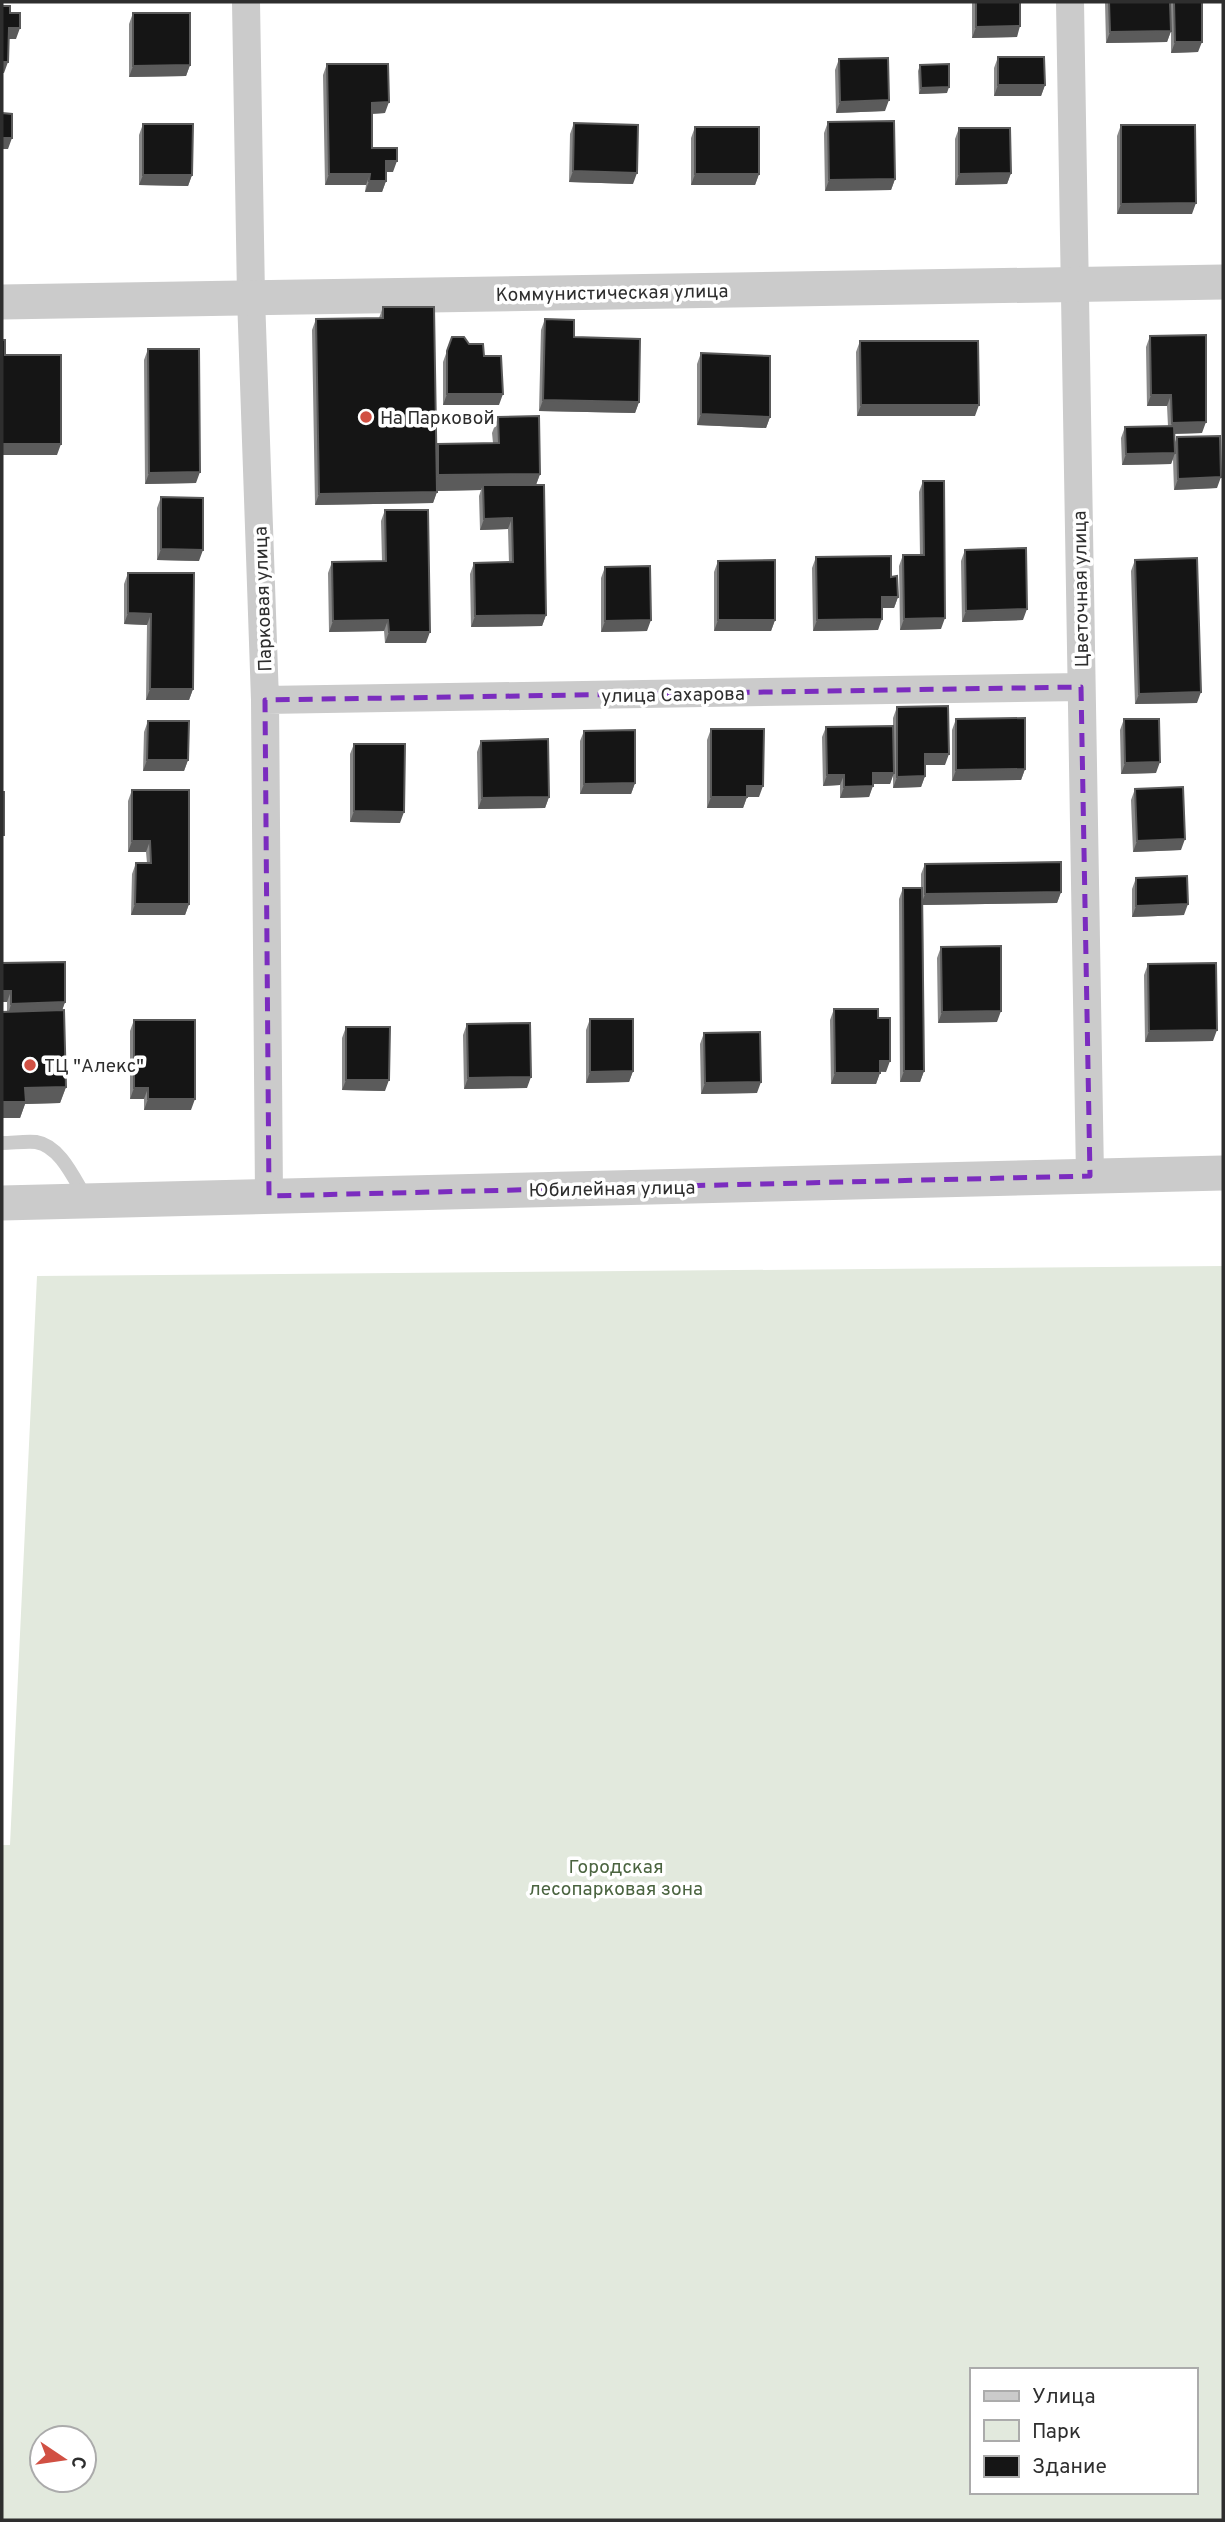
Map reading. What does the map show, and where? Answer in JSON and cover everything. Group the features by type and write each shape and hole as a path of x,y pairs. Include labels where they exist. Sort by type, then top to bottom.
{"street":[{"name":"Парковая улица","path":"246,2 251,297 265,700 269,1196"},
{"name":"Цветочная улица","path":"1070,2 1090,1177"},
{"name":"Коммунистическая улица","path":"2,302 1223,282"},
{"name":"улица Сахарова","path":"265,700 1082,687"},
{"name":"Юбилейная улица","path":"2,1203 1223,1173"}],"lane":[{"path":"2,1143 34,1142 46,1145 55,1152 88,1200"}],"highlighted area":[{"path":"1081,687 1090,1176 269,1196 265,700"}],"green space":[{"name":"Городская лесопарковая зона","path":"1223,1266 1223,2520 2,2520 2,1845 10,1845 37,1276"}],"building":[{"path":"976,2 1020,2 1020,26 976,27"},
{"path":"1109,2 1170,2 1171,31 1110,32"},
{"path":"1174,2 1202,2 1202,42 1175,42"},
{"path":"2,6 10,6 10,13 20,13 20,28 9,28 8,62 2,62"},
{"path":"133,13 190,13 190,65 133,66"},
{"path":"998,57 1044,57 1045,85 998,85"},
{"path":"888,58 889,100 840,102 839,59"},
{"path":"327,64 388,64 389,102 372,103 372,148 397,148 397,161 386,161 386,181 369,181 370,174 329,174"},
{"path":"949,64 949,87 921,88 920,65"},
{"path":"2,113 12,114 12,138 2,138"},
{"path":"894,121 895,179 829,180 828,122"},
{"path":"574,123 638,125 637,173 573,171"},
{"path":"143,124 193,124 192,175 143,175"},
{"path":"1121,125 1195,125 1196,203 1121,204"},
{"path":"695,127 759,127 759,174 695,174"},
{"path":"959,128 1010,128 1011,173 959,174"},
{"path":"383,307 434,307 437,492 319,494 316,319 383,318"},
{"path":"545,319 574,320 574,337 640,339 639,402 543,400"},
{"path":"1206,335 1206,422 1172,423 1171,395 1151,395 1150,336"},
{"path":"452,337 464,337 469,344 483,344 484,356 501,356 503,394 447,394 447,351"},
{"path":"2,340 5,340 5,355 61,355 61,444 2,444"},
{"path":"860,341 978,341 979,405 861,405"},
{"path":"148,349 199,349 200,472 149,473"},
{"path":"701,353 770,356 770,417 701,414"},
{"path":"539,416 540,474 438,475 438,444 499,443 498,417"},
{"path":"1174,426 1175,453 1126,454 1125,427"},
{"path":"1220,436 1221,477 1178,479 1177,437"},
{"path":"923,481 944,481 945,618 904,619 903,555 924,555"},
{"path":"483,485 544,485 546,615 475,616 474,563 513,562 512,518 484,519"},
{"path":"161,497 203,498 203,550 161,549"},
{"path":"385,510 428,510 430,632 389,632 388,620 333,621 332,562 386,561"},
{"path":"1026,548 1027,609 966,611 965,550"},
{"path":"891,556 891,577 897,576 898,597 882,597 882,619 817,620 816,557"},
{"path":"1197,558 1201,692 1139,694 1135,560"},
{"path":"775,560 775,620 718,620 718,561"},
{"path":"650,566 651,620 605,621 605,567"},
{"path":"128,573 194,573 193,689 150,689 151,614 128,613"},
{"path":"948,706 949,754 925,754 925,776 897,777 897,707"},
{"path":"1025,718 1025,769 956,770 956,719"},
{"path":"1124,719 1159,719 1160,762 1125,763"},
{"path":"148,721 189,721 188,760 147,760"},
{"path":"893,726 894,773 873,773 873,786 844,787 844,775 827,775 826,727"},
{"path":"711,729 764,729 763,786 747,786 747,797 711,797"},
{"path":"635,730 635,783 584,784 584,731"},
{"path":"548,739 549,797 482,798 481,741"},
{"path":"354,744 405,744 404,812 354,811"},
{"path":"1183,787 1185,839 1137,841 1135,789"},
{"path":"132,790 189,790 189,904 135,904 136,863 151,863 150,841 132,841"},
{"path":"4,792 4,835 2,835"},
{"path":"1061,862 1061,892 925,894 925,864"},
{"path":"1187,876 1188,904 1136,906 1136,878"},
{"path":"903,888 922,888 924,1071 904,1071"},
{"path":"1001,946 1001,1011 942,1012 941,947"},
{"path":"65,962 65,1002 11,1004 11,991 2,991 2,963"},
{"path":"1216,963 1217,1030 1149,1031 1148,964"},
{"path":"834,1009 878,1009 878,1018 890,1018 890,1061 880,1061 880,1073 835,1073"},
{"name":"ТЦ \"Алекс\"","path":"64,1010 66,1087 25,1088 26,1102 2,1102 2,1012"},
{"path":"590,1019 633,1019 633,1071 590,1072"},
{"path":"134,1020 195,1020 195,1099 148,1099 148,1088 134,1088"},
{"path":"530,1023 531,1077 468,1078 467,1024"},
{"path":"346,1027 390,1027 389,1080 346,1080"},
{"path":"760,1032 761,1082 705,1083 704,1033"}],"place":[{"name":"На Парковой","path":"366,417"},
{"name":"ТЦ \"Алекс\"","path":"30,1065"}]}
